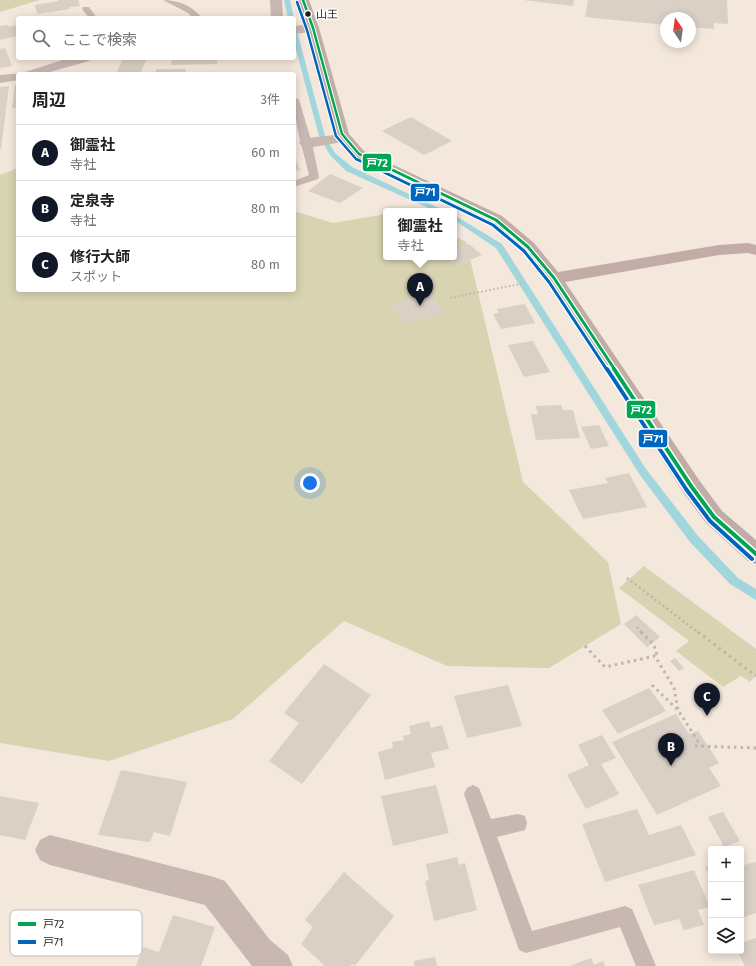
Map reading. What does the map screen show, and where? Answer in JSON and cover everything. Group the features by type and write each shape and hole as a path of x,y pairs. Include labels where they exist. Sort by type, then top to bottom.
{"street":[{"path":"276,0 277,16"},
{"path":"303,0 313,28 338,139 359,154 496,220 528,247 554,278 691,486 714,516 756,554"},
{"path":"296,30 313,28"},
{"path":"35,72 77,60"},
{"path":"0,79 16,76"},
{"path":"307,143 338,139"},
{"path":"554,278 719,250 748,248 756,250"},
{"path":"50,850 214,892 259,951 277,966"}],"lane":[{"path":"167,0 191,11 196,16"},
{"path":"86,9 91,16"},
{"path":"296,107 307,143 314,177 296,183"},
{"path":"472,794 526,943 624,916 646,966"},
{"path":"485,830 518,823"}],"path":[{"path":"450,298 526,283"},
{"path":"627,578 756,676"},
{"path":"637,627 653,644 657,652 655,656 670,678 678,696 678,710"},
{"path":"585,646 605,667 655,656"},
{"path":"652,685 678,710 701,746"},
{"path":"695,746 755,749"}],"shaded area":[{"path":"0,0 40,0 0,12"},
{"path":"16,169 16,292 296,292 296,212 333,223 383,215 383,260 457,260 457,238 466,242 523,482 608,562 621,624 549,668 447,666 344,621 233,719 109,761 0,743 0,175"},
{"path":"644,566 756,649 756,675 750,682 741,676 723,687 676,651 689,641 619,588"}],"building":[{"path":"58,0 78,0 80,6 37,14 35,5"},
{"path":"523,0 574,0 573,6"},
{"path":"588,0 727,0 728,24 714,23 714,29 696,28 696,12 660,12 660,24 585,17"},
{"path":"8,25 9,27 16,25 16,36 0,40 0,26"},
{"path":"5,48 12,66 0,68 0,49"},
{"path":"122,60 146,60 141,72 117,72"},
{"path":"172,60 218,60 217,64 171,65"},
{"path":"156,69 186,69 185,72 155,72"},
{"path":"15,85 16,85 16,107 12,108"},
{"path":"9,86 1,149 0,149 0,87"},
{"path":"411,117 452,141 424,155 382,131"},
{"path":"296,160 300,170 296,171"},
{"path":"330,174 363,188 340,203 308,191"},
{"path":"469,244 482,255 456,266 449,260 457,260 457,249"},
{"path":"433,294 444,314 403,323 392,303"},
{"path":"525,304 535,323 501,329 493,314 499,313 497,309"},
{"path":"533,341 550,372 524,377 508,345"},
{"path":"561,405 563,410 573,410 580,438 536,440 531,414 538,414 536,406"},
{"path":"599,425 609,446 591,449 581,427"},
{"path":"629,473 647,507 583,519 569,490 608,483 605,478"},
{"path":"636,615 660,637 647,647 624,624"},
{"path":"675,658 684,668 679,671 670,661"},
{"path":"324,664 371,695 302,784 269,761 299,723 284,713"},
{"path":"508,685 522,726 467,738 454,696"},
{"path":"649,688 666,711 618,734 602,710"},
{"path":"676,714 689,734 698,731 719,763 709,768 721,786 657,815 612,742"},
{"path":"429,721 431,728 442,725 449,749 431,753 435,767 385,780 378,752 393,748 392,742 404,740 403,736 411,734 409,726"},
{"path":"602,735 616,758 601,764 619,794 586,809 567,775 589,765 578,745"},
{"path":"121,770 187,782 170,836 154,832 150,842 98,835"},
{"path":"436,785 449,833 393,846 381,796"},
{"path":"0,796 39,803 25,840 0,835"},
{"path":"637,809 649,835 681,825 696,855 605,882 582,824"},
{"path":"723,812 740,841 723,846 708,817"},
{"path":"457,857 459,865 465,863 477,910 434,921 425,881 429,880 426,864"},
{"path":"756,862 756,913 744,917 744,865"},
{"path":"708,866 708,874 705,867"},
{"path":"694,870 708,902 708,908 698,910 704,925 684,930 679,919 654,925 638,885"},
{"path":"344,872 394,916 355,966 352,964 350,966 325,966 301,944 313,927 305,920"},
{"path":"173,915 215,927 201,966 136,966 140,956 142,956 143,947 159,952"},
{"path":"756,938 756,966 745,966 739,954 744,954 744,942"},
{"path":"435,957 437,966 414,966 414,961"},
{"path":"591,958 594,965 603,961 605,966 570,966"}],"waterway":[{"path":"287,0 291,16"},
{"path":"296,38 322,136 332,154 349,169 434,208"},
{"path":"457,219 499,246 643,472 694,539 734,581 756,595"}],"transit line":[{"name":"戸72","path":"303,0 313,28 342,134 359,154 496,220 528,247 554,278 691,486 714,517 756,554"},
{"name":"戸71","path":"297,2 307,30 336,136 356,159 493,225 524,251 549,282 686,489 710,521 752,559"}],"place":[{"name":"山王","path":"308,14"},
{"name":"御霊社","path":"420,306"},
{"name":"修行大師","path":"707,716"},
{"name":"定泉寺","path":"671,766"}]}
